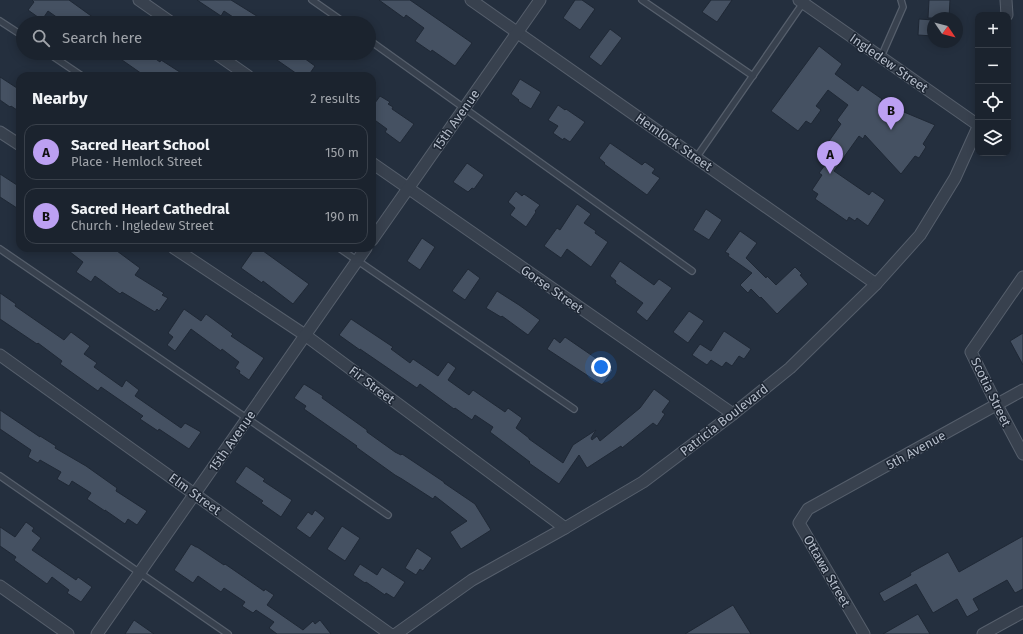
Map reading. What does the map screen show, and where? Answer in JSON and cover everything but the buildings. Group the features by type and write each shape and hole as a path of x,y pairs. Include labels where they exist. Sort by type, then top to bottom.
{"street":[{"path":"139,0 162,16"},
{"name":"Hemlock Street","path":"471,0 876,284"},
{"name":"15th Avenue","path":"376,234 540,0"},
{"path":"1006,0 1007,12"},
{"name":"Ingledew Street","path":"801,2 975,124"},
{"path":"225,60 242,72"},
{"path":"0,132 16,142"},
{"name":"Patricia Boulevard","path":"396,634 472,580 643,482 733,414 790,368 876,284 920,235 955,178 975,133"},
{"name":"Gorse Street","path":"376,166 733,414"},
{"name":"Fir Street","path":"180,252 305,336 565,528"},
{"name":"15th Avenue","path":"97,634 363,252"},
{"name":"Scotia Street","path":"1023,277 971,352 1023,454"},
{"name":"Elm Street","path":"0,355 390,634"},
{"name":"5th Avenue","path":"808,508 1023,390"},
{"name":"Ottawa Street","path":"808,508 799,523 864,634"},
{"path":"0,586 68,634"},
{"path":"983,634 1023,612"}],"lane":[{"path":"312,0 335,16"},
{"path":"642,0 753,76"},
{"path":"881,57 903,7 901,0"},
{"path":"696,158 753,76 801,2"},
{"path":"0,21 16,31"},
{"path":"376,45 692,271"},
{"path":"58,60 76,72"},
{"path":"0,249 388,515"},
{"path":"345,252 574,409"},
{"path":"0,476 228,634"}],"place":[{"name":"Sacred Heart Cathedral","path":"891,130"},
{"name":"Sacred Heart School","path":"830,174"}]}
